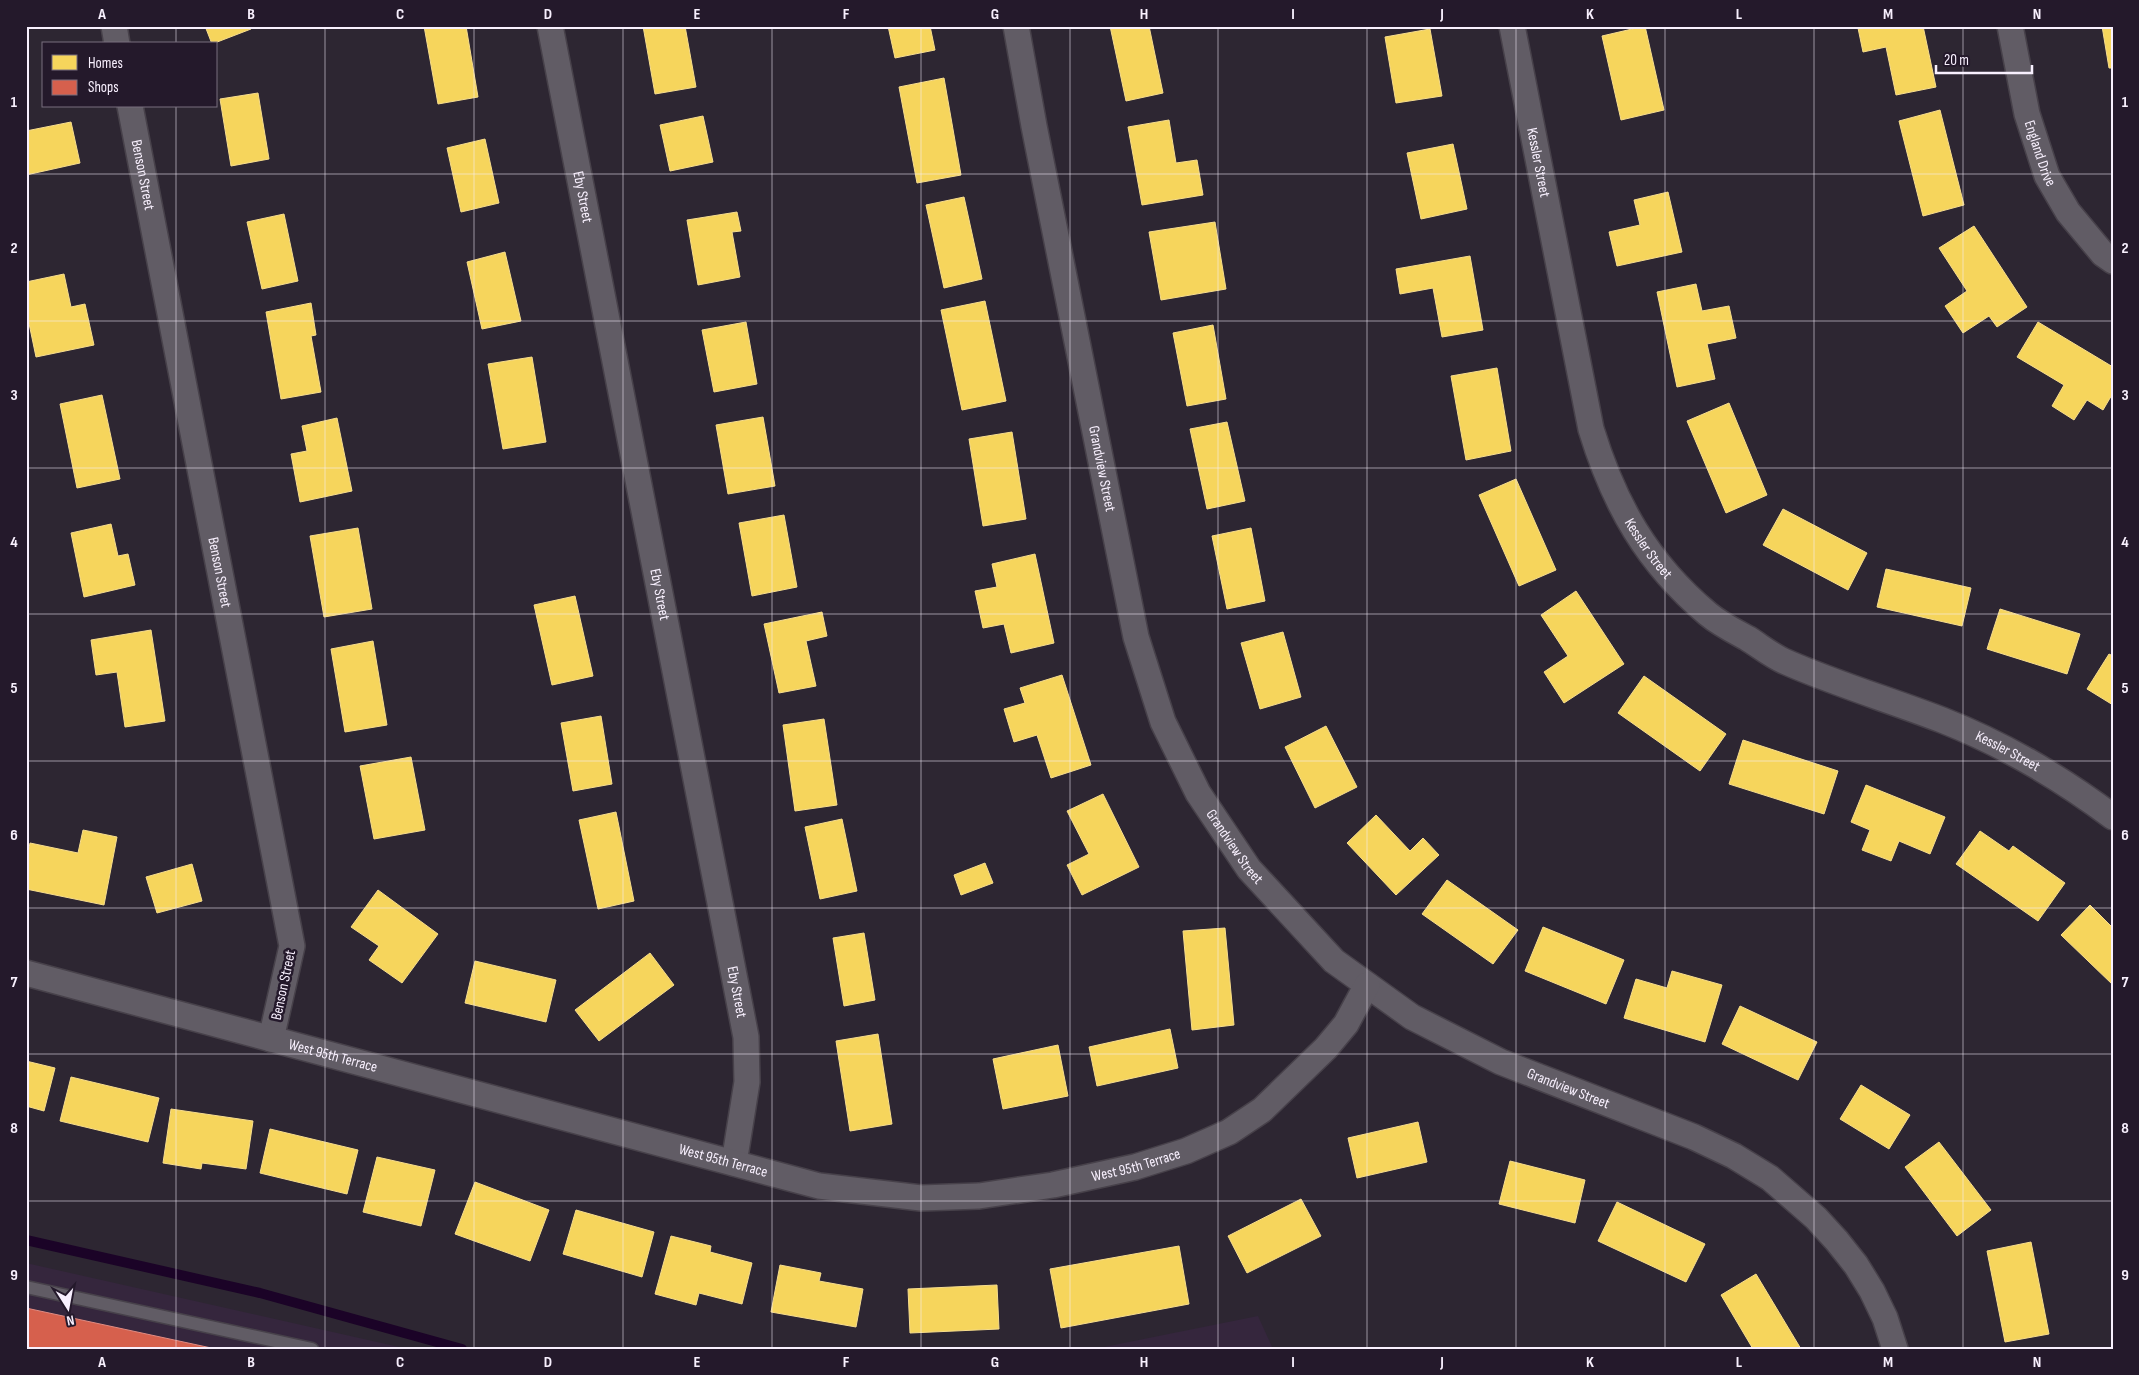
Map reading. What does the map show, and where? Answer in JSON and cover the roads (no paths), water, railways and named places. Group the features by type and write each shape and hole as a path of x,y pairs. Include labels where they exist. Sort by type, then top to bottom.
{"street":[{"path":"114,26 117,42"},
{"name":"Eby Street","path":"550,26 746,1036 747,1082 734,1163"},
{"name":"Grandview Street","path":"1016,26 1136,636 1163,722 1198,793 1249,869 1334,961 1412,1017 1501,1062 1694,1137 1734,1156 1770,1178 1816,1218 1856,1265 1886,1318 1895,1349"},
{"name":"Kessler Street","path":"1512,26 1591,429 1601,461 1614,492 1629,523 1647,551 1666,575 1710,615 1785,661 1943,721 2002,747 2082,794 2113,817"},
{"name":"England Drive","path":"2010,26 2027,114 2047,176 2068,212 2103,254 2113,261"},
{"name":"Benson Street","path":"130,108 292,946 271,1039"},
{"name":"West 95th Terrace","path":"26,973 819,1186 921,1198 979,1196 1053,1184 1135,1167 1186,1150 1229,1132 1262,1110 1326,1048 1346,1024 1367,986"}],"lane":[{"path":"26,1287 312,1349"}],"waterway":[{"path":"26,1240 260,1293 462,1349"}]}
